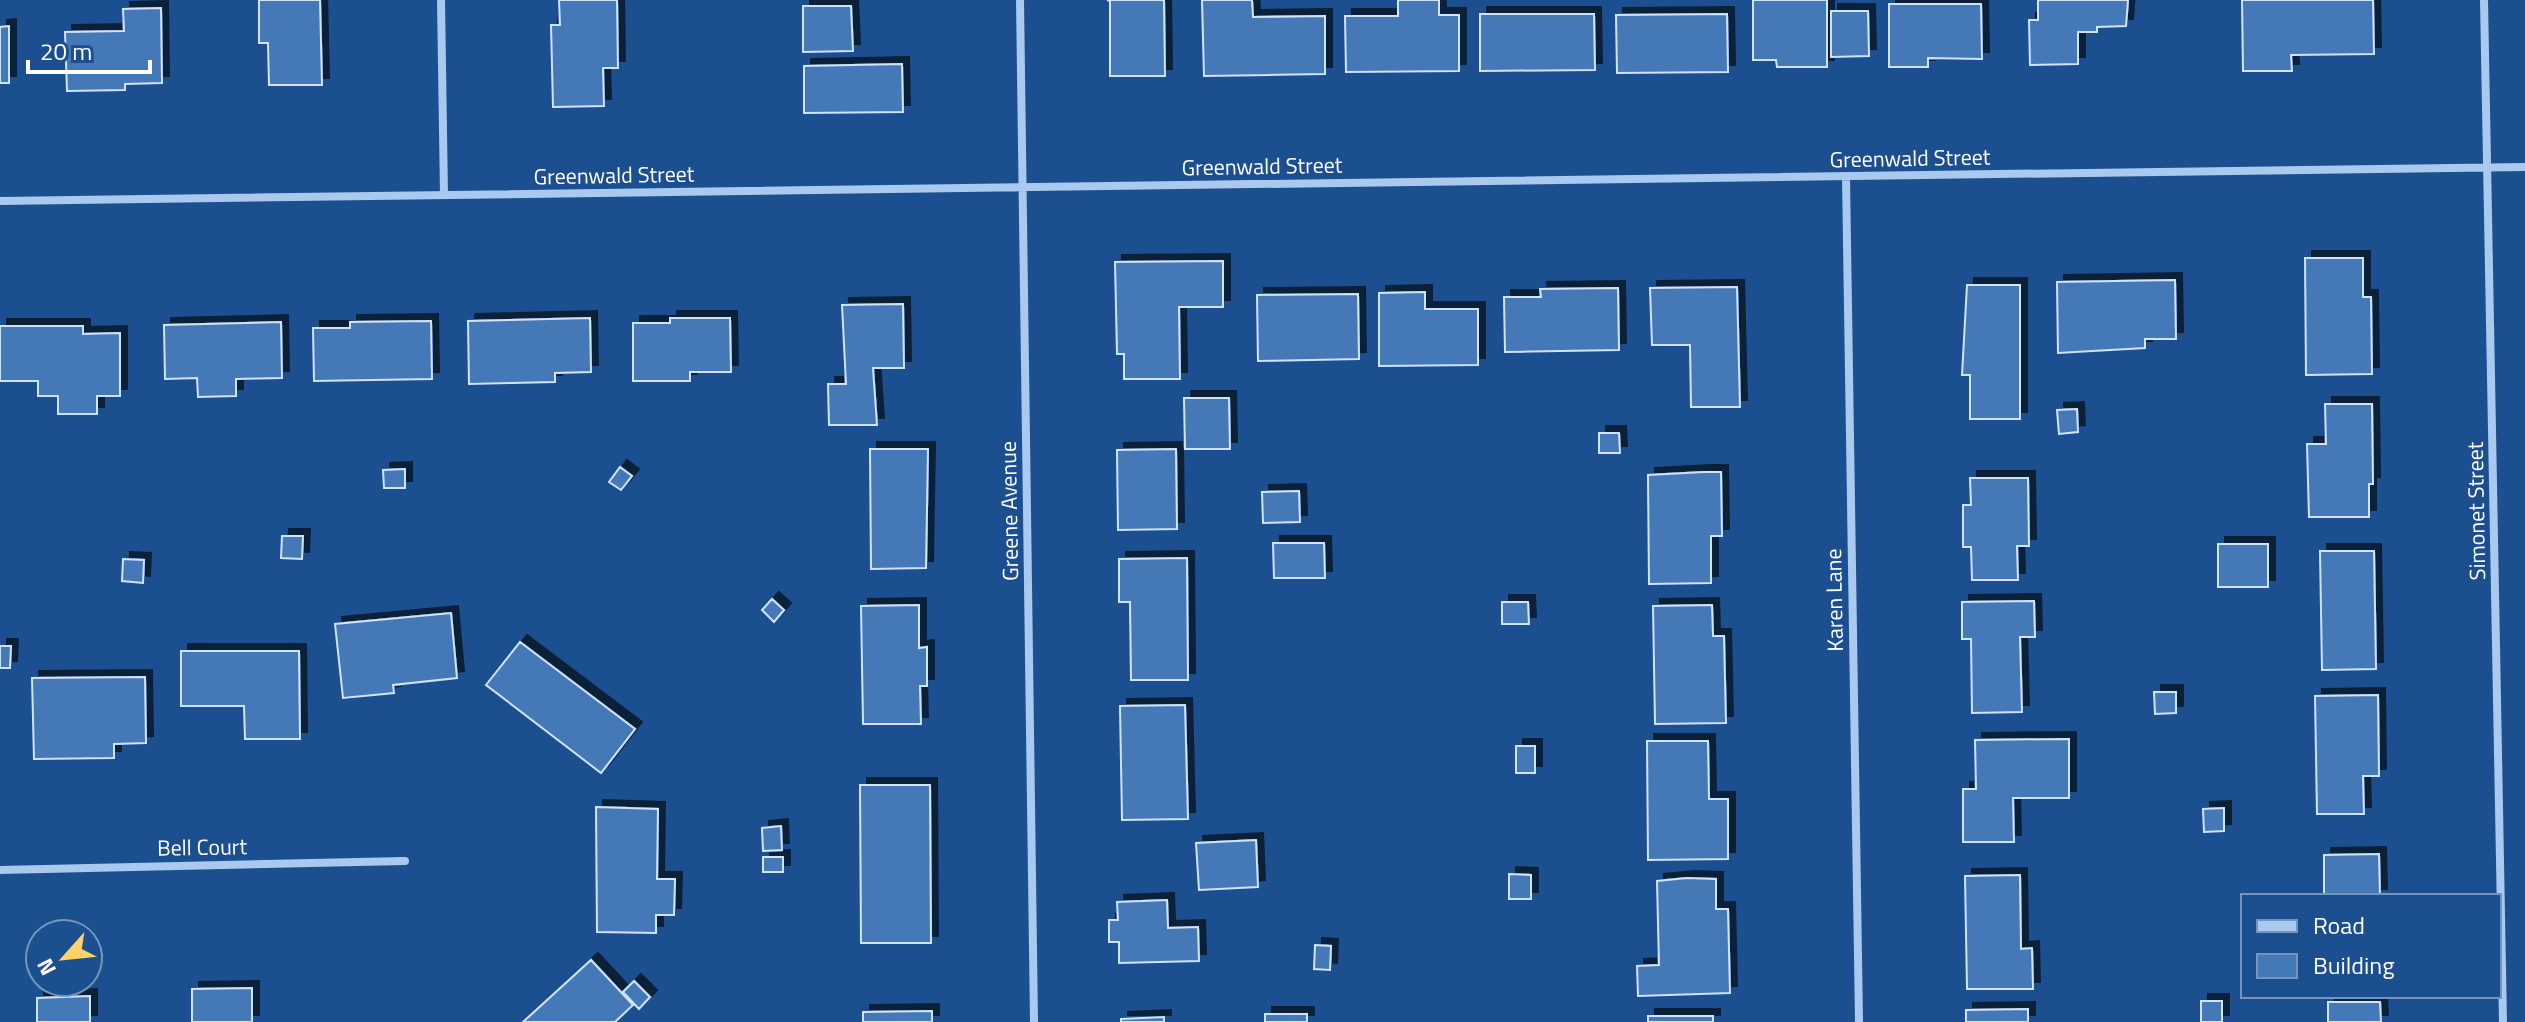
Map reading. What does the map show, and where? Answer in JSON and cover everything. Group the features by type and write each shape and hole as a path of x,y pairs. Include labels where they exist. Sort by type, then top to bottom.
{"street":[{"path":"441,0 444,195"},
{"name":"Greene Avenue","path":"1020,0 1034,1022"},
{"name":"Simonet Street","path":"2484,0 2501,894"},
{"name":"Greenwald Street","path":"0,201 2525,167"},
{"name":"Karen Lane","path":"1846,177 1859,1022"},
{"name":"Bell Court","path":"0,870 405,861"},
{"name":"Simonet Street","path":"2501,908 2503,1022"}],"building":[{"path":"259,0 320,0 322,85 269,85 268,43 259,43"},
{"path":"559,0 617,0 618,68 603,68 604,106 553,107 551,25 560,25"},
{"path":"1107,0 1164,0 1165,76 1110,76 1110,1"},
{"path":"1202,0 1252,0 1253,17 1325,16 1325,74 1204,76"},
{"path":"1398,0 1439,0 1439,15 1459,15 1459,71 1346,72 1345,16 1398,16"},
{"path":"1753,0 1827,0 1827,67 1777,67 1776,60 1753,60"},
{"path":"2038,0 2128,0 2126,26 2097,27 2097,32 2078,32 2078,64 2030,65 2029,20 2038,20"},
{"path":"2242,0 2373,0 2374,54 2291,55 2292,71 2243,71"},
{"path":"1889,4 1981,4 1982,59 1928,58 1928,67 1889,67"},
{"path":"803,6 851,6 853,51 803,52"},
{"path":"161,8 162,83 125,84 125,90 67,91 65,32 124,31 123,9"},
{"path":"1831,11 1868,11 1869,56 1831,57"},
{"path":"1480,14 1594,14 1595,70 1480,71"},
{"path":"1727,14 1728,72 1617,73 1616,15"},
{"path":"9,26 9,83 0,83 0,27"},
{"path":"902,64 903,112 804,113 804,66"},
{"path":"2305,258 2363,258 2363,297 2371,297 2372,374 2306,375"},
{"path":"1223,261 1223,307 1179,307 1180,379 1124,379 1124,354 1117,354 1115,262"},
{"path":"2175,280 2176,339 2145,339 2145,348 2058,353 2057,282"},
{"path":"1967,285 2020,285 2020,419 1970,419 1970,375 1962,375"},
{"path":"1737,287 1740,407 1691,407 1690,345 1652,345 1650,288"},
{"path":"1618,288 1619,350 1505,352 1504,297 1541,297 1540,289"},
{"path":"1425,292 1425,309 1478,309 1478,365 1379,366 1379,293"},
{"path":"1358,294 1359,359 1258,361 1257,295"},
{"path":"903,304 904,368 873,368 877,425 829,425 828,384 846,384 842,305"},
{"path":"590,318 591,372 555,373 555,382 469,384 468,321"},
{"path":"670,318 730,318 731,372 690,372 690,381 633,381 633,323 670,323"},
{"path":"431,321 432,379 314,381 313,328 350,328 350,322"},
{"path":"281,322 282,378 236,379 236,396 198,397 197,378 165,379 164,325"},
{"path":"0,326 83,326 83,334 120,333 120,396 97,396 97,414 58,414 58,396 38,396 38,381 0,381"},
{"path":"1184,398 1229,398 1230,449 1185,449"},
{"path":"2325,404 2372,404 2373,484 2369,484 2369,517 2309,517 2307,444 2326,444"},
{"path":"2077,409 2078,432 2059,434 2057,410"},
{"path":"1599,433 1619,433 1620,453 1599,453"},
{"path":"870,449 928,449 926,568 871,569"},
{"path":"1176,449 1177,529 1118,530 1117,450"},
{"path":"620,467 632,476 621,490 609,482"},
{"path":"405,469 405,488 384,488 383,470"},
{"path":"1721,472 1722,536 1711,536 1711,583 1649,584 1648,475"},
{"path":"1970,478 2028,478 2029,546 2017,546 2018,580 1972,580 1971,547 1963,547 1963,505 1971,505"},
{"path":"1299,491 1300,522 1263,523 1262,492"},
{"path":"282,536 303,536 302,559 281,558"},
{"path":"1273,543 1324,543 1325,578 1274,578"},
{"path":"2218,544 2268,544 2268,587 2218,587"},
{"path":"2320,551 2374,551 2376,669 2322,670"},
{"path":"1187,558 1188,680 1131,680 1130,602 1119,602 1119,559"},
{"path":"123,559 144,560 143,583 122,581"},
{"path":"772,599 784,610 774,622 762,610"},
{"path":"2034,601 2035,637 2020,637 2022,712 1972,713 1971,639 1962,639 1962,602"},
{"path":"1502,602 1528,602 1529,624 1502,624"},
{"path":"919,605 919,648 927,647 927,686 920,686 921,724 863,724 861,606"},
{"path":"1712,605 1713,636 1724,636 1726,723 1655,724 1653,606"},
{"path":"451,613 457,678 393,685 394,693 343,698 335,624"},
{"path":"520,642 635,729 601,773 486,685"},
{"path":"0,646 11,646 10,668 0,668"},
{"path":"181,651 299,651 300,739 245,739 244,706 181,706"},
{"path":"145,677 146,743 114,744 114,758 34,759 32,678"},
{"path":"2154,692 2176,692 2176,713 2155,714"},
{"path":"2378,695 2379,776 2363,776 2364,814 2317,814 2315,696"},
{"path":"1185,705 1188,819 1122,820 1120,706"},
{"path":"2069,739 2069,798 2013,798 2014,842 1963,842 1963,789 1976,789 1975,740"},
{"path":"1647,741 1708,741 1709,799 1728,799 1728,859 1648,860"},
{"path":"1516,746 1535,746 1535,773 1516,773"},
{"path":"860,785 930,785 931,943 861,943"},
{"path":"596,807 658,809 657,879 675,879 674,915 656,915 656,933 597,932"},
{"path":"2224,808 2224,831 2204,832 2203,809"},
{"path":"781,826 782,850 763,851 762,828"},
{"path":"1256,840 1258,887 1199,890 1196,843"},
{"path":"2379,854 2380,894 2324,894 2324,855"},
{"path":"763,857 783,857 783,872 763,872"},
{"path":"1509,874 1531,875 1531,899 1509,899"},
{"path":"2020,875 2021,949 2032,948 2033,989 1967,989 1965,876"},
{"path":"1716,879 1716,909 1728,909 1730,993 1638,996 1637,966 1659,965 1657,881"},
{"path":"1167,900 1168,928 1198,927 1199,961 1119,963 1119,942 1109,942 1109,920 1118,920 1117,902"},
{"path":"1315,945 1331,946 1330,970 1314,969"},
{"path":"591,960 633,1005 615,1022 523,1022"},
{"path":"634,981 650,997 639,1009 623,992"},
{"path":"252,988 252,1022 192,1022 192,989"},
{"path":"37,998 90,998 90,1022 37,1022"},
{"path":"2201,1001 2222,1001 2222,1022 2201,1022"},
{"path":"2328,1002 2380,1002 2381,1022 2328,1022"},
{"path":"2028,1009 2028,1022 1966,1022 1966,1010"},
{"path":"932,1011 932,1022 863,1022 863,1012"},
{"path":"1265,1014 1307,1014 1307,1022 1265,1022"},
{"path":"1648,1016 1713,1016 1713,1022 1648,1022"},
{"path":"1164,1017 1164,1022 1121,1022 1121,1019"}]}
